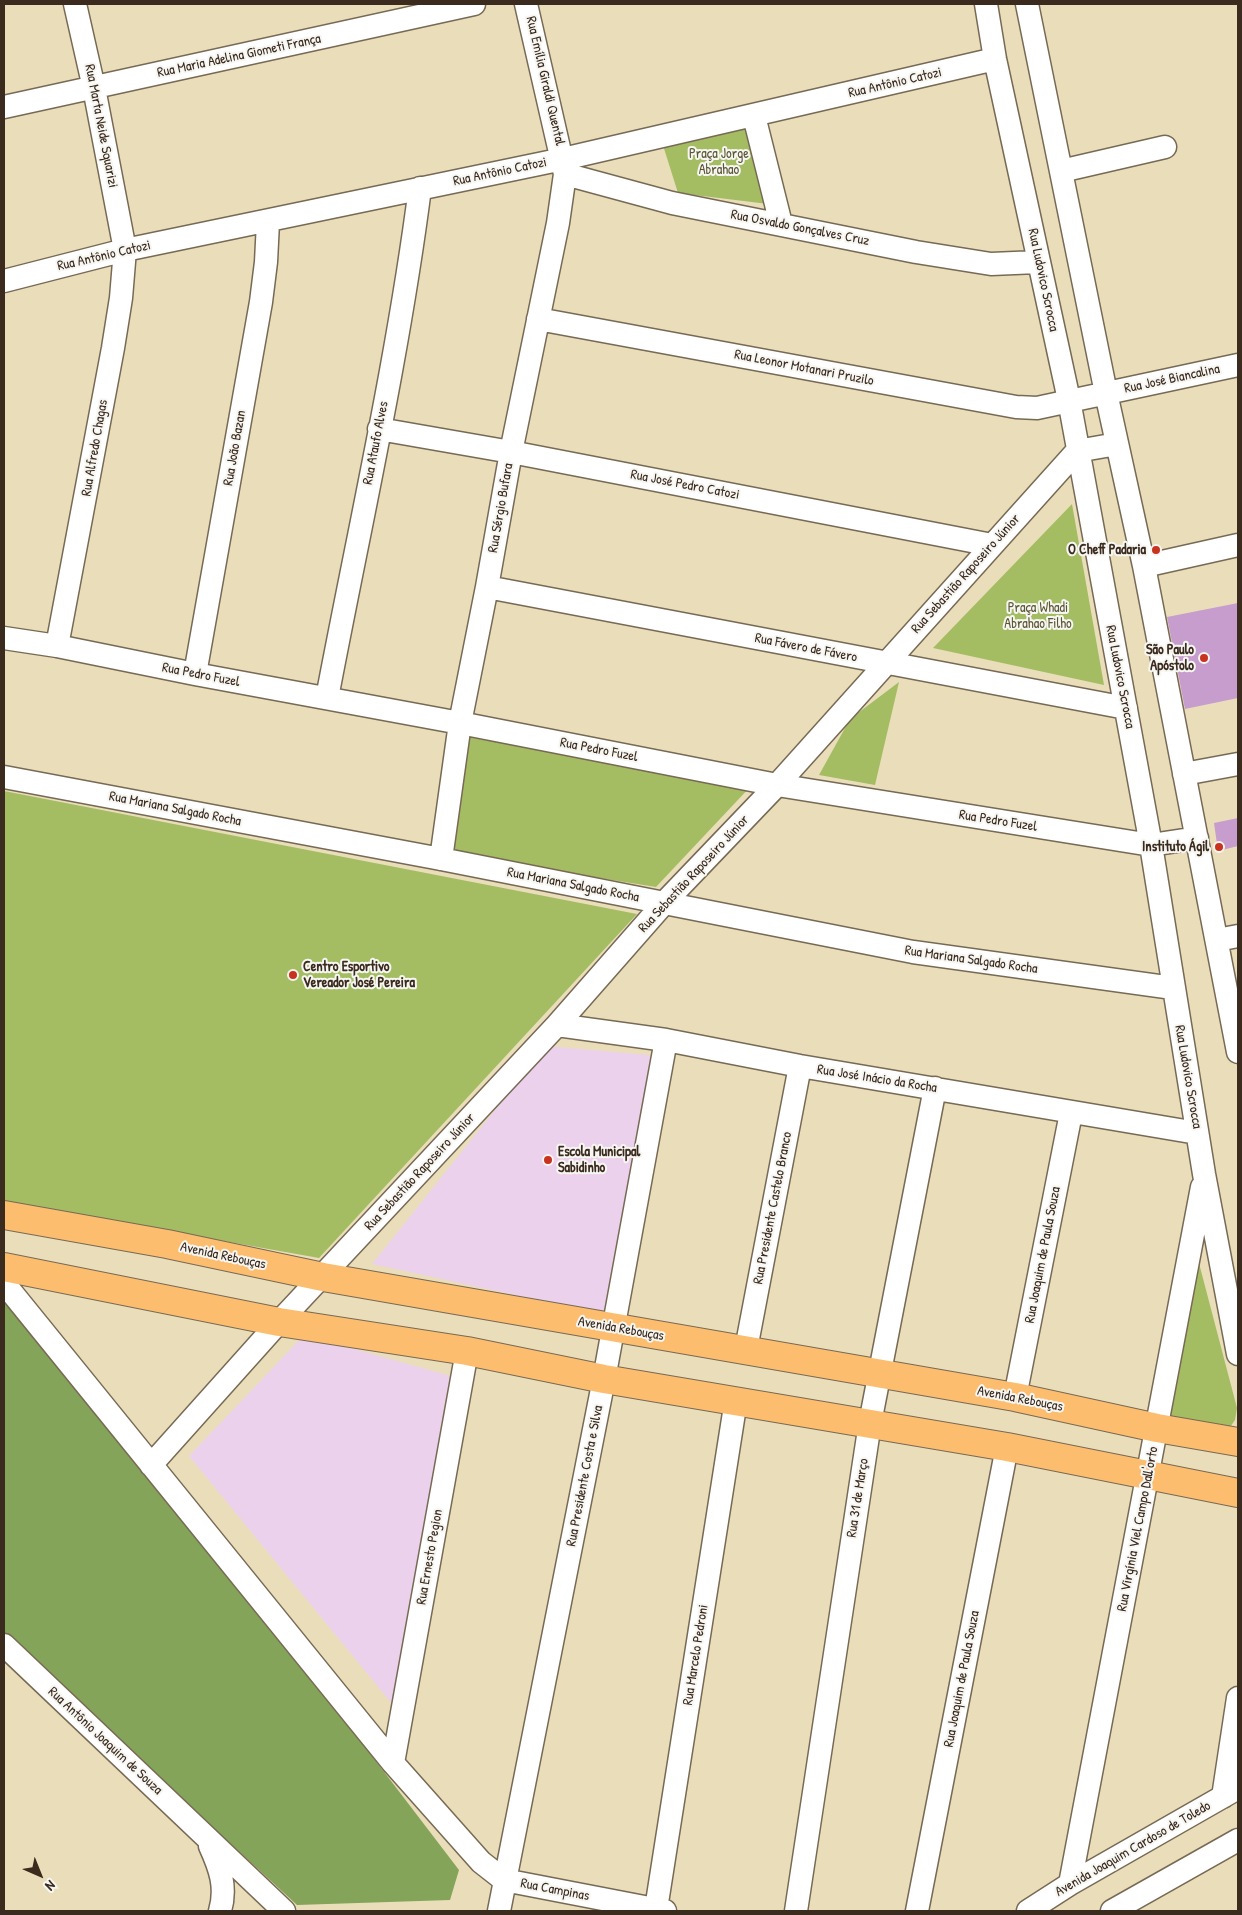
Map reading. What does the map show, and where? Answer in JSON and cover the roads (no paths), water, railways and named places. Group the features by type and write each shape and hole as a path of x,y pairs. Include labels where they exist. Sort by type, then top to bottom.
{"main road":[{"name":"Avenida Rebouças","path":"4,1215 167,1244 323,1277 1016,1397 1157,1428 1238,1442"},
{"path":"4,1267 279,1322 467,1351 604,1379 1007,1447 1238,1493"}],"street":[{"name":"Rua Marta Neide Squarizi","path":"75,4 94,88 125,250"},
{"name":"Rua Maria Adelina Giometi França","path":"4,107 474,4"},
{"name":"Rua Emília Giraldi Quental","path":"526,4 564,166"},
{"name":"Rua Ludovico Scrocca","path":"986,4 995,59 1069,400 1151,845 1204,1174 1238,1354"},
{"path":"1027,4 1106,393 1144,566 1197,838 1227,938 1238,1052"},
{"name":"Rua Antônio Catozi","path":"4,281 125,250 268,222 420,188 564,166 754,116 995,59"},
{"path":"754,116 781,224"},
{"path":"1061,172 1164,147"},
{"name":"Rua Osvaldo Gonçalves Cruz","path":"564,166 672,203 916,252 991,264 1038,262"},
{"name":"Rua Sérgio Bufara","path":"441,859 460,723 538,319 564,166"},
{"name":"Rua Ataufo Alves","path":"327,698 379,429 414,236 420,188"},
{"name":"Rua João Bazan","path":"195,674 261,302 268,222"},
{"name":"Rua Alfredo Chagas","path":"57,646 113,348 121,298 125,250"},
{"name":"Rua Leonor Motanari Pruzilo","path":"538,319 994,404 1036,408 1106,393"},
{"name":"Rua José Biancalina","path":"1106,393 1238,365"},
{"name":"Rua José Pedro Catozi","path":"379,429 511,452 992,545"},
{"path":"1077,451 1117,444"},
{"name":"Rua Sebastião Raposeiro Júnior","path":"151,1465 279,1322 557,1024 665,902 777,785 1077,451"},
{"path":"1144,566 1238,545"},
{"name":"Rua Fávero de Fávero","path":"487,587 1126,708"},
{"name":"Rua Pedro Fuzel","path":"4,638 57,646 777,785 1151,845 1197,838"},
{"path":"1184,774 1238,764"},
{"name":"Rua Mariana Salgado Rocha","path":"4,777 665,902 913,952 1173,988"},
{"name":"Rua José Inácio da Rocha","path":"557,1024 666,1040 800,1066 1197,1133"},
{"name":"Rua Presidente Costa e Silva","path":"499,1911 604,1379 666,1040"},
{"name":"Rua Presidente Castelo Branco","path":"746,1349 800,1066"},
{"name":"Rua 31 de Março","path":"796,1911 870,1423 935,1088"},
{"name":"Rua Joaquim de Paula Souza","path":"1016,1397 1071,1113"},
{"name":"Rua Virgínia Viel Campo Dall'orto","path":"1070,1884 1204,1174"},
{"path":"4,1283 394,1763 481,1862 504,1880"},
{"name":"Rua Ernesto Pegion","path":"394,1763 467,1351"},
{"name":"Rua Marcelo Pedroni","path":"660,1910 736,1400"},
{"name":"Rua Joaquim de Paula Souza","path":"917,1911 1007,1447"},
{"name":"Rua Antônio Joaquim de Souza","path":"4,1645 284,1911"},
{"path":"1231,1793 1238,1698"},
{"name":"Avenida Joaquim Cardoso de Toledo","path":"1028,1911 1070,1884 1231,1793"},
{"name":"Rua Antônio Joaquim de Souza","path":"206,1836 221,1870 224,1897 220,1911"},
{"path":"1112,1911 1238,1840"},
{"name":"Rua Campinas","path":"504,1880 660,1910"}],"place":[{"name":"O Cheff Padaria","path":"1156,550"},
{"name":"São Paulo Apóstolo","path":"1204,658"},
{"name":"Instituto Ágil","path":"1219,847"},
{"name":"Centro Esportivo Vereador José Pereira","path":"293,975"},
{"name":"Escola Municipal Sabidinho","path":"548,1160"}],"park label":[{"name":"Praça Jorge Abrahao","path":"719,162"},
{"name":"Praça Whadi Abrahao Filho","path":"1038,616"}]}
